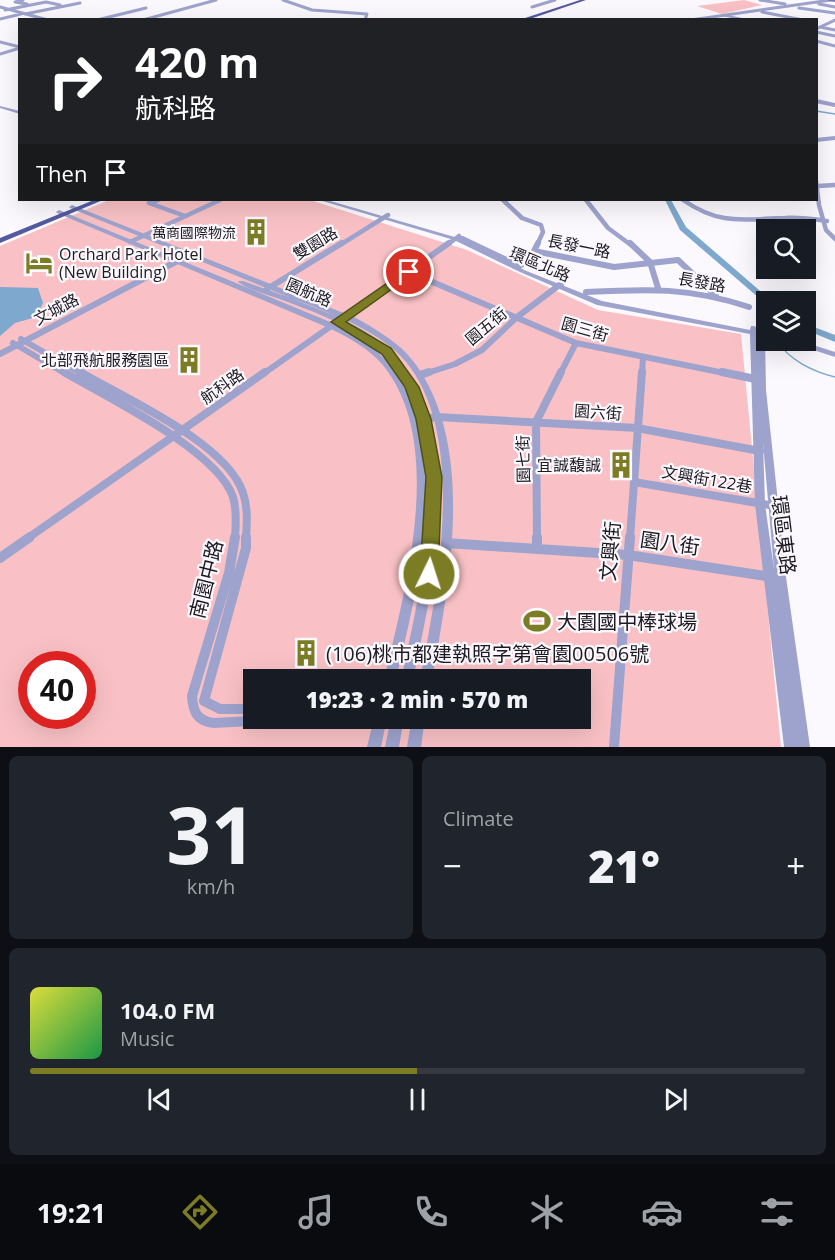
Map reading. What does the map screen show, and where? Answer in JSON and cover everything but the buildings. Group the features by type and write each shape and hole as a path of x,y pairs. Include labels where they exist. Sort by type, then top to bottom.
{"main road":[{"path":"527,18 584,0"},
{"path":"532,18 589,0"},
{"path":"0,241 88,201"},
{"path":"0,236 96,201"}],"street":[{"path":"23,0 15,2 29,5"},
{"path":"144,18 188,5 216,0"},
{"path":"282,0 296,8 312,8 338,14 367,14 366,18"},
{"path":"532,7 555,0"},
{"path":"760,0 835,14"},
{"path":"7,10 46,2 60,5"},
{"path":"813,2 833,3"},
{"path":"700,18 813,2 833,3"},
{"path":"821,2 833,3"},
{"path":"0,19 80,3"},
{"path":"149,18 188,5"},
{"path":"0,8 38,18"},
{"path":"105,18 146,8"},
{"path":"791,17 811,10"},
{"path":"755,11 795,18"},
{"path":"723,15 737,18"},
{"path":"818,29 835,20"},
{"path":"818,22 835,25"},
{"path":"818,29 835,30"},
{"path":"818,29 835,36"},
{"path":"0,42 18,47"},
{"path":"818,42 829,45 835,44"},
{"path":"0,54 18,49"},
{"path":"818,101 835,105"},
{"path":"818,140 835,138"},
{"path":"818,184 835,185"},
{"path":"155,201 149,203 185,216"},
{"path":"135,239 218,201"},
{"name":"環區北路","path":"326,201 458,238 609,305 756,330"},
{"name":"環區北路","path":"337,201 386,217"},
{"name":"長發一路","path":"504,201 522,218 543,228 534,251 614,267 678,260 716,296"},
{"path":"587,201 609,228 624,238 650,262"},
{"path":"684,201 707,217 720,219 759,223 770,219 795,218 827,221"},
{"path":"818,201 827,221 826,230 835,239"},
{"path":"68,211 338,322 381,336 403,355 420,375 437,417 448,489 443,586 428,669"},
{"path":"68,211 338,322 387,366 406,397 418,440 421,495 418,547 392,669"},
{"name":"雙園路","path":"263,291 386,217"},
{"name":"航科路","path":"0,558 458,238"},
{"name":"文城路","path":"0,350 181,258"},
{"name":"長發路","path":"650,262 658,288 716,296 749,307"},
{"name":"園三街","path":"409,272 576,343 759,380"},
{"name":"環區北路","path":"560,285 616,302 756,330"},
{"name":"園五街","path":"420,375 468,358 482,350 517,317 560,285"},
{"path":"586,292 658,288"},
{"name":"園航路","path":"338,322 387,351 397,362 412,387 423,419 434,477 433,526 429,574 409,669"},
{"name":"文城路","path":"0,354 18,342"},
{"name":"南園中路","path":"18,342 179,433 202,442 226,466 243,491 247,512 246,548 204,701 209,707 221,710 243,709"},
{"name":"園七街","path":"537,549 536,422 576,343"},
{"path":"816,344 835,350"},
{"path":"816,349 835,355"},
{"name":"環區東路","path":"760,351 759,380 764,451 775,506 776,577 791,747"},
{"name":"文興街","path":"614,747 643,357"},
{"name":"園六街","path":"423,419 437,417 637,428 764,451"},
{"name":"南園中路","path":"179,433 222,479 232,496 236,517 235,545 229,573 192,696 192,709 195,717 204,722 243,721"},
{"name":"環區東路","path":"764,451 760,504 776,577 803,747"},
{"name":"文興街122巷","path":"634,482 775,506"},
{"name":"園八街","path":"446,543 628,555 776,577"},
{"path":"374,747 378,729"},
{"path":"392,747 396,729"},
{"path":"414,747 415,729"}],"shaded area":[{"path":"744,0 762,5 722,14 697,6"},
{"path":"107,201 313,201 467,250 598,310 741,334 781,747 0,747 0,246"}],"water":[{"path":"0,287 38,288 43,303 36,317 15,323 0,336"}],"waterway":[{"path":"818,111 835,114"},
{"path":"669,201 683,228 756,291"},
{"path":"816,331 835,339"},
{"path":"785,351 802,364 835,377"}],"place":[{"name":"萬商國際物流","path":"256,232"},
{"name":"Orchard Park Hotel (New Building)","path":"39,263"},
{"name":"北部飛航服務園區","path":"189,360"},
{"name":"宜誠馥誠","path":"621,465"},
{"name":"大園國中棒球場","path":"537,621"},
{"name":"(106)桃市都建執照字第會園00506號","path":"306,653"}],"route":[{"path":"409,272 338,322 387,351 397,362 412,387 423,419 434,477 429,574"}]}
